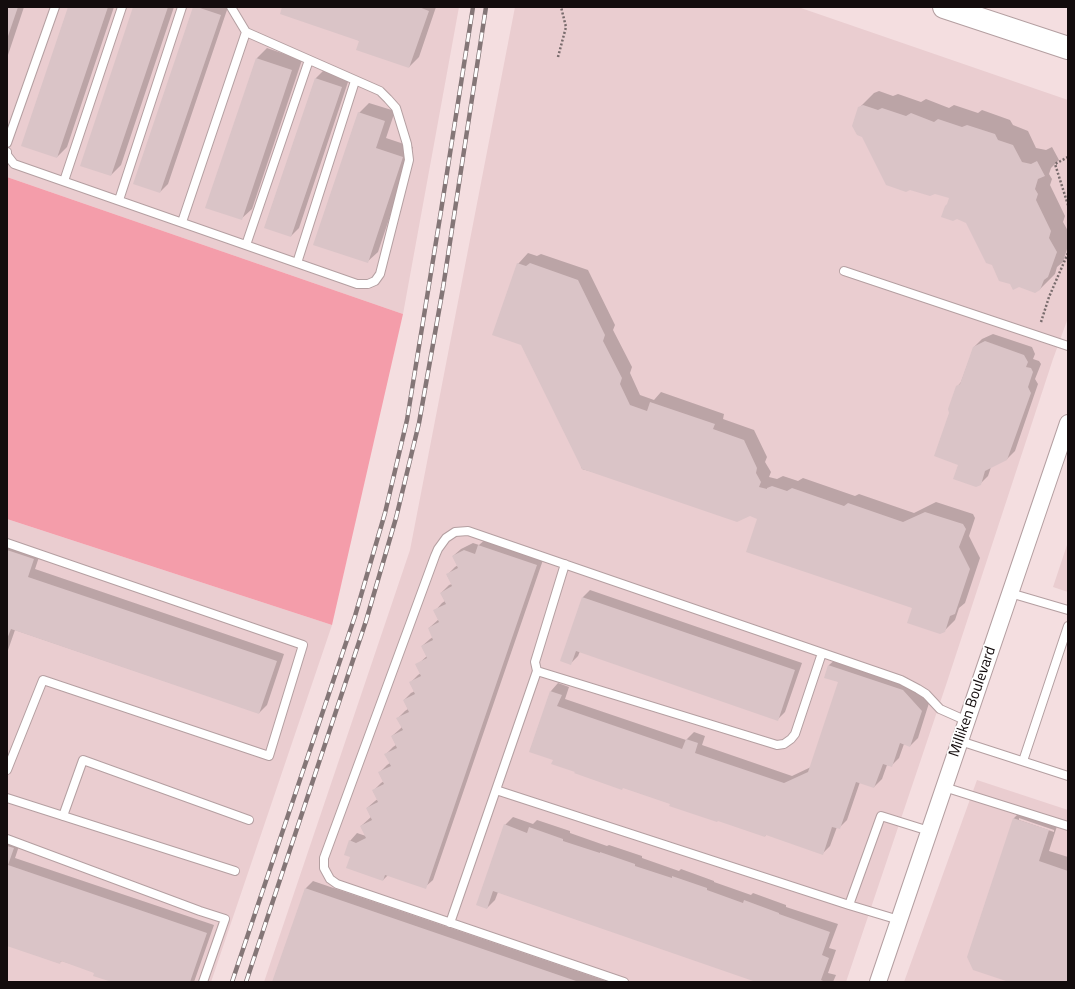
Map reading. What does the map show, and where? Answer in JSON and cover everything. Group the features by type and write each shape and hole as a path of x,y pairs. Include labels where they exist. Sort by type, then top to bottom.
{"main road":[{"path":"944,7 1068,48"}],"street":[{"name":"Milliken Boulevard","path":"878,982 1068,423"}],"lane":[{"path":"7,143 55,7"},
{"path":"64,181 122,7"},
{"path":"119,200 182,7"},
{"path":"7,152 14,164 357,284 368,284 374,281 380,274 409,160 407,144 396,108 380,91 246,32 231,7"},
{"path":"182,222 246,32"},
{"path":"246,245 309,60"},
{"path":"297,263 355,81"},
{"path":"844,272 1068,346"},
{"path":"624,982 337,884 330,879 324,868 324,858 435,556 446,538 455,532 468,531 901,680 926,694 940,709 967,721"},
{"path":"7,544 303,645 269,756 43,680 7,770"},
{"path":"450,923 537,671 535,662 565,564"},
{"path":"1010,593 1068,610"},
{"path":"1023,761 1068,626"},
{"path":"537,671 777,745 784,744 791,740 795,734 822,653"},
{"path":"960,741 1068,776"},
{"path":"62,816 83,760 249,820"},
{"path":"944,787 1068,826"},
{"path":"496,790 899,920"},
{"path":"7,798 235,871"},
{"path":"849,905 881,816 929,831"},
{"path":"7,839 225,919 203,982"}],"path":[{"path":"558,57 566,27 561,7"},
{"path":"1068,157 1055,164 1068,205"},
{"path":"1037,336 1049,297 1068,253"}],"shaded area":[{"path":"7,7 459,7 403,314 7,177"},
{"path":"515,7 798,7 1068,100 1068,318 1053,359 947,682 846,982 264,982 410,550"},
{"path":"7,177 403,314 332,625 7,519"},
{"path":"7,519 332,625 211,982 7,982"},
{"path":"1068,542 1068,592 1053,587"},
{"path":"977,780 1068,810 1068,982 904,982"}],"building":[{"path":"7,7 18,7 7,39"},
{"path":"68,7 108,7 57,158 21,146"},
{"path":"133,7 168,7 111,176 80,166"},
{"path":"193,7 221,15 160,193 133,184"},
{"path":"282,7 419,7 429,11 409,68 356,50 359,41 280,14"},
{"path":"256,58 292,70 242,220 205,208"},
{"path":"315,78 342,87 291,237 264,228"},
{"path":"863,105 878,110 882,108 906,116 911,113 934,122 938,119 962,127 967,125 995,134 998,140 1013,145 1022,162 1031,164 1037,161 1045,176 1038,179 1035,189 1038,194 1036,200 1051,231 1049,238 1057,252 1048,277 1044,280 1040,290 1035,293 1019,287 1013,290 1010,284 999,281 992,265 986,263 966,223 957,219 953,221 941,217 949,198 935,194 930,196 910,190 906,192 886,185 862,137 857,135 852,126 858,107"},
{"path":"358,112 385,121 376,148 403,157 368,263 313,245"},
{"path":"517,263 526,266 530,263 578,280 605,335 603,341 622,378 620,384 630,405 647,411 650,402 715,424 713,429 744,440 757,468 756,473 761,482 759,487 767,489 772,486 787,491 792,488 844,506 848,503 903,522 925,512 963,524 966,529 959,547 970,569 955,614 950,616 945,632 940,634 907,623 912,608 746,552 757,519 750,516 737,522 582,469 521,345 492,335"},
{"path":"985,341 1024,355 1028,362 1026,367 1031,368 1033,372 1028,387 1031,393 1007,460 985,471 981,485 976,487 953,479 958,465 934,456 949,413 948,409 956,386 960,384 973,347"},
{"path":"478,545 537,565 426,889 385,875 383,881 346,868 350,857 344,855 349,840 356,843 366,838 360,826 372,820 366,808 378,802 372,790 384,784 378,772 391,766 384,754 397,748 391,736 403,730 396,718 409,712 403,700 415,694 409,682 421,676 415,664 427,658 421,646 433,640 428,628 439,622 433,610 446,604 440,593 452,586 446,574 458,568 452,556 464,550 475,554"},
{"path":"7,550 34,559 28,577 277,661 259,714 11,629 7,639"},
{"path":"582,597 795,670 778,721 576,651 571,665 560,661"},
{"path":"828,665 903,690 922,711 910,747 900,743 892,767 883,764 874,788 856,782 840,829 832,827 823,855 766,835 765,837 669,806 670,804 623,788 622,790 551,764 553,760 529,752 550,691 562,695 557,706 682,749 686,739 698,743 695,753 784,783 808,772 838,682 824,678"},
{"path":"1013,818 1049,830 1039,861 1068,871 1068,982 1009,982 973,970 967,957"},
{"path":"504,824 527,833 529,827 563,839 563,841 635,864 635,866 672,878 672,876 707,888 707,890 743,903 744,900 830,932 822,955 829,958 821,980 825,982 756,982 493,891 487,909 476,905"},
{"path":"7,846 14,848 8,865 207,933 190,982 112,982 93,976 94,973 61,961 60,964 7,946"},
{"path":"305,888 579,982 272,982"}],"railway":[{"path":"232,982 355,616 385,513 407,420 473,7"},
{"path":"246,982 366,621 396,518 419,423 443,288 486,7"}]}
